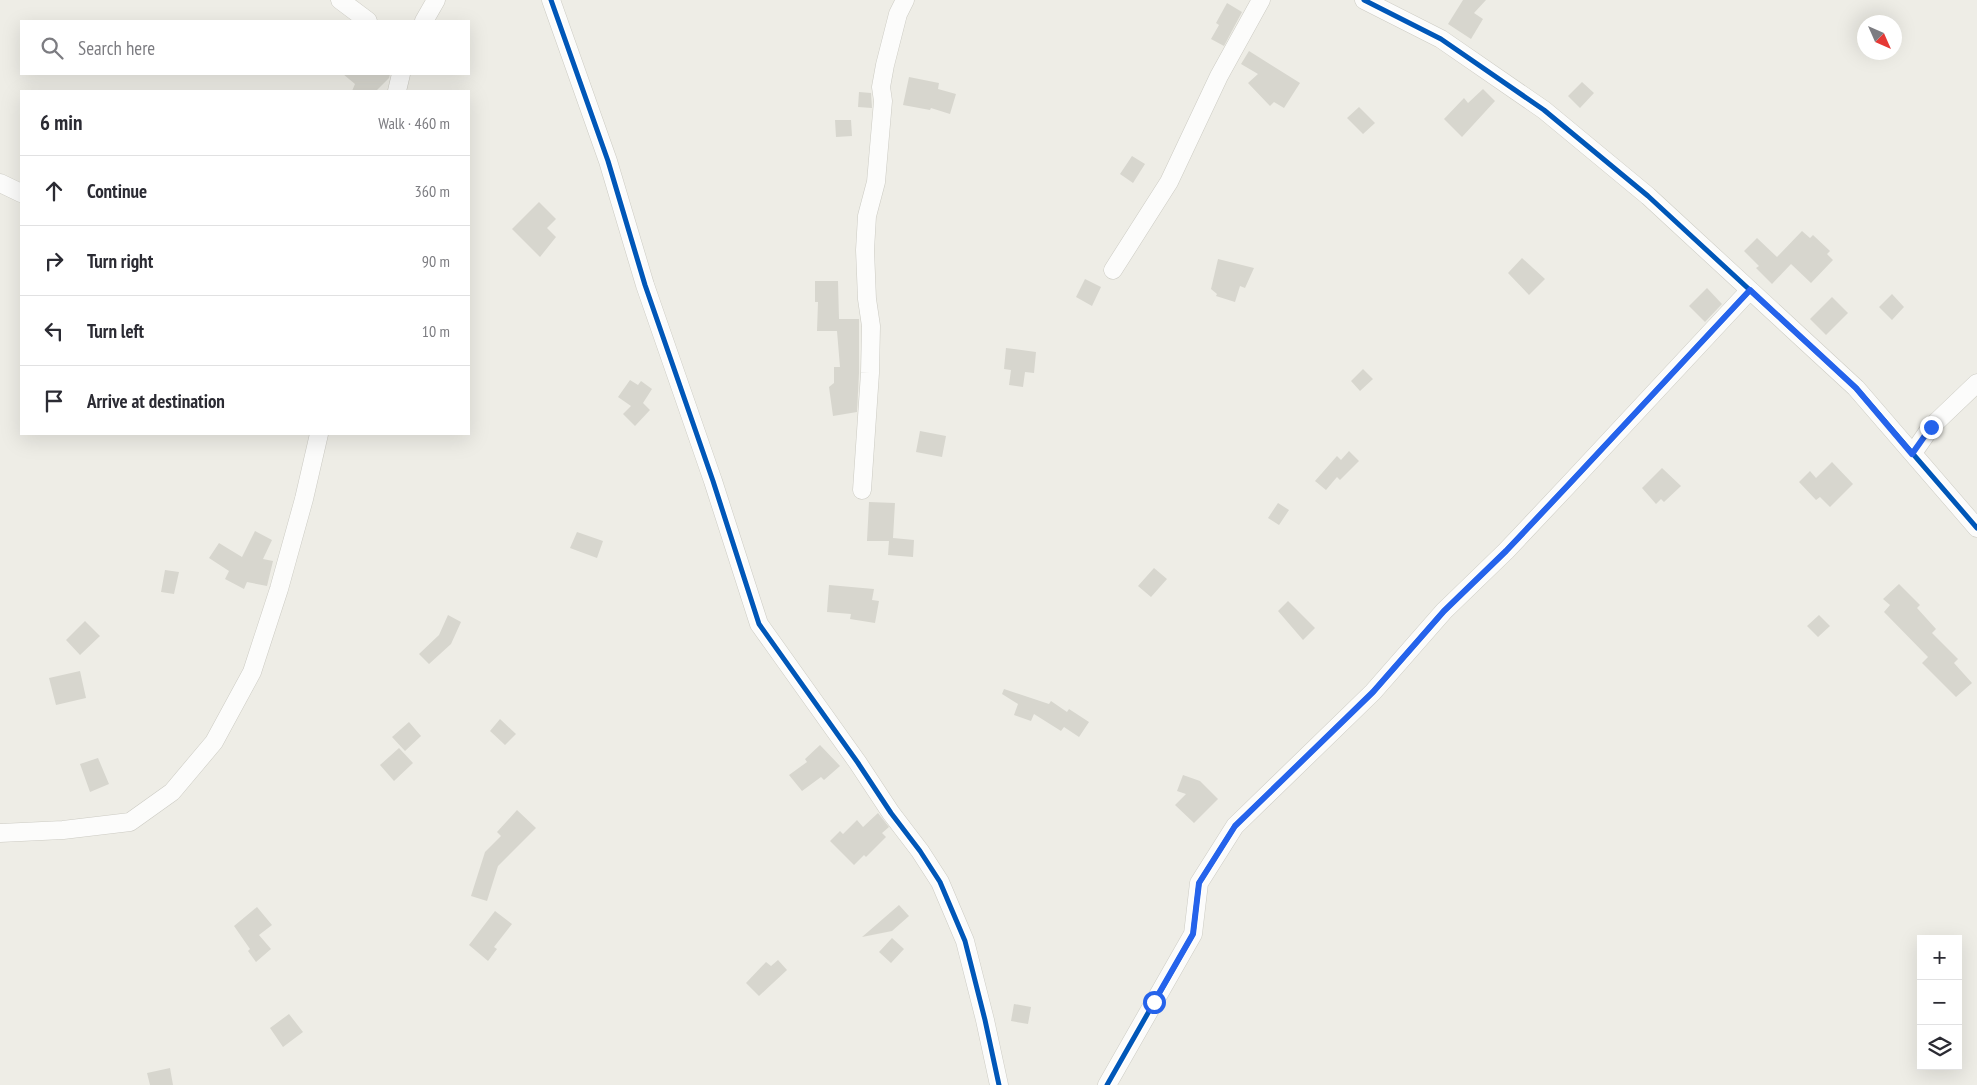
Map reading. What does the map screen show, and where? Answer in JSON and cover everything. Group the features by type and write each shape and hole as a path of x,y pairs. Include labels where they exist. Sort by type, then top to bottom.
{"street":[{"path":"340,0 367,20"},
{"path":"425,20 436,0"},
{"path":"551,0 608,162 645,285 716,491 759,624 940,882 964,941 985,1020 999,1085"},
{"path":"862,490 870,373 871,326 867,299 866,250 868,216 876,182 883,101 881,87 898,14 905,0"},
{"path":"1113,270 1169,182 1219,76 1261,0"},
{"path":"1364,0 1441,39 1544,110 1648,196 1856,388 1977,528"},
{"path":"396,90 401,75"},
{"path":"0,183 20,193"},
{"path":"1106,1085 1193,934 1199,883 1235,826 1373,692 1444,611 1532,523 1750,290"},
{"path":"1912,454 1931,427 1977,383"},
{"path":"0,833 63,830 130,822 172,792 214,742 252,672 297,526 319,435"}],"building":[{"path":"1463,0 1486,0 1474,13 1483,19 1471,39 1448,24"},
{"path":"1227,3 1242,12 1224,46 1211,39 1219,25 1216,23"},
{"path":"1249,51 1300,83 1284,108 1274,102 1270,106 1248,83 1258,74 1241,64"},
{"path":"344,75 390,75 377,90 352,90 355,84"},
{"path":"909,77 939,83 938,89 956,94 950,114 931,108 930,110 903,105"},
{"path":"1582,82 1594,93 1580,108 1568,96"},
{"path":"1483,89 1495,101 1462,137 1444,119 1464,98 1468,103"},
{"path":"859,92 871,93 872,108 858,107"},
{"path":"1359,107 1375,123 1363,134 1347,118"},
{"path":"835,120 851,120 852,136 836,137"},
{"path":"1132,156 1145,164 1133,183 1120,174"},
{"path":"539,202 556,219 547,228 556,237 540,257 512,229"},
{"path":"1802,231 1810,238 1813,235 1830,251 1827,254 1833,260 1811,283 1791,264 1772,284 1756,268 1759,266 1744,251 1757,238 1777,257"},
{"path":"1522,258 1545,279 1529,295 1508,273"},
{"path":"1218,259 1254,268 1245,288 1240,286 1235,302 1216,296 1217,294 1211,289"},
{"path":"1085,279 1101,287 1092,306 1076,297"},
{"path":"815,281 838,281 839,319 859,319 857,412 833,416 829,387 834,383 834,367 840,367 837,331 817,331 818,302 815,302"},
{"path":"1707,288 1722,304 1705,322 1689,306"},
{"path":"1892,294 1904,307 1892,320 1879,307"},
{"path":"1832,297 1848,313 1826,335 1810,319"},
{"path":"1006,348 1036,352 1034,373 1025,372 1023,387 1009,385 1011,370 1004,369"},
{"path":"1363,369 1373,379 1360,391 1351,381"},
{"path":"630,380 638,385 641,381 652,389 643,403 650,410 635,426 623,414 631,406 618,397"},
{"path":"920,431 946,436 942,457 916,452"},
{"path":"1349,451 1359,461 1340,480 1337,477 1326,490 1315,481 1337,456 1341,460"},
{"path":"1832,462 1853,484 1830,507 1820,497 1816,500 1799,482 1810,471 1816,478"},
{"path":"1662,468 1681,486 1664,502 1661,499 1656,504 1642,488"},
{"path":"869,502 895,503 893,538 914,540 913,557 888,555 889,541 867,541"},
{"path":"1278,503 1289,510 1279,525 1268,518"},
{"path":"255,531 272,540 263,559 273,561 267,586 247,582 244,589 225,579 229,571 209,558 219,543 242,557"},
{"path":"577,532 603,541 597,558 570,548"},
{"path":"1154,568 1167,579 1151,597 1138,586"},
{"path":"165,570 179,572 174,594 161,592"},
{"path":"1899,584 1920,605 1917,608 1936,629 1932,633 1958,659 1954,663 1972,683 1956,697 1922,663 1928,657 1884,612 1890,605 1883,599"},
{"path":"829,585 874,589 872,600 879,601 875,623 850,619 851,614 827,612"},
{"path":"1288,601 1315,628 1303,640 1278,611"},
{"path":"448,615 461,622 451,644 429,664 419,654 439,635"},
{"path":"1819,615 1830,626 1818,637 1807,626"},
{"path":"85,621 100,636 80,655 66,640"},
{"path":"80,671 86,698 56,705 49,678"},
{"path":"1004,689 1049,704 1051,701 1067,712 1069,709 1089,722 1079,737 1064,727 1061,731 1034,714 1031,721 1014,715 1018,704 1002,694"},
{"path":"500,719 516,734 505,745 490,731"},
{"path":"409,722 421,736 405,751 392,737"},
{"path":"820,745 840,766 824,780 821,777 802,791 789,775 807,762 805,759"},
{"path":"399,748 413,763 394,781 380,765"},
{"path":"98,758 109,784 90,792 80,764"},
{"path":"1183,775 1200,781 1218,799 1194,823 1175,805 1186,794 1177,791"},
{"path":"517,810 536,828 498,866 487,901 471,896 485,852 501,836 497,832"},
{"path":"878,813 889,827 882,833 886,837 866,857 864,855 854,865 830,841 840,831 843,834 857,820 863,827"},
{"path":"899,905 909,916 892,931 862,937"},
{"path":"257,907 272,925 259,935 271,949 256,962 248,951 250,949 234,926"},
{"path":"495,911 512,924 494,947 497,949 488,961 469,945"},
{"path":"892,938 904,949 891,963 879,952"},
{"path":"778,960 787,970 759,996 746,983 766,962 771,966"},
{"path":"1014,1004 1031,1007 1028,1024 1011,1021"},
{"path":"289,1014 303,1032 283,1047 270,1028"},
{"path":"170,1068 173,1085 150,1085 147,1073"}],"cycle path":[{"path":"551,0 608,161 645,285 713,481 759,624 940,882 965,941 999,1085"},
{"path":"1364,0 1441,39 1544,110 1648,196 1856,388 1977,528"},
{"path":"1107,1085 1193,934 1199,883 1235,826 1373,692 1444,611 1506,551 1750,290"}],"route":[{"path":"1154,1002 1193,934 1199,883 1235,826 1373,692 1444,611 1506,551 1750,290 1856,388 1912,454 1931,427"}]}
